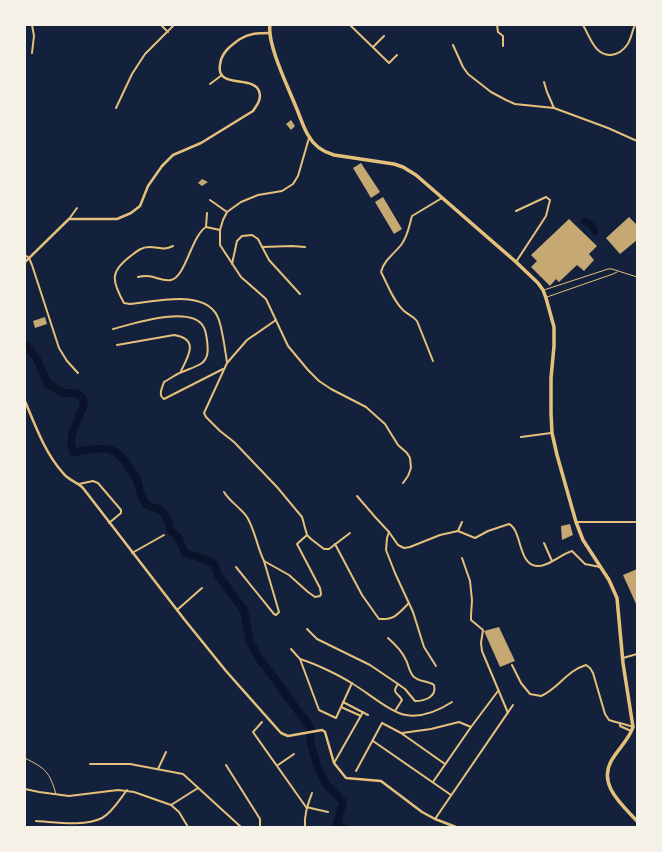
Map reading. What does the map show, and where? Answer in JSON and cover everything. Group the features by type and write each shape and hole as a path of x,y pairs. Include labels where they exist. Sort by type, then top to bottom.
{"main road":[{"path":"270,25 273,50 309,137 318,148 327,153 394,164 403,167 416,175 516,262 538,283 543,290 554,327 550,393 552,433 557,455 576,522 583,540 609,580 617,598 622,658 633,727 631,735 612,760 608,777 612,793 618,802 637,821"}],"street":[{"path":"32,25 34,36 32,53"},
{"path":"161,25 168,32"},
{"path":"116,108 145,54 174,25"},
{"path":"350,25 389,63 397,55"},
{"path":"497,25 498,32 503,36 503,46"},
{"path":"583,25 596,48 600,52 609,55 616,54 628,44 635,25"},
{"path":"68,219 117,219 131,213 140,206 148,186 162,166 173,154 201,143 253,111 260,98 259,91 255,86 248,83 234,82 222,75 219,68 220,61 225,52 232,45 252,33 270,33"},
{"path":"373,47 384,36"},
{"path":"453,45 468,74 491,92 515,104 554,108 608,128 637,141"},
{"path":"210,84 222,75"},
{"path":"544,82 554,108"},
{"path":"309,137 298,176 293,184 282,191 258,195 241,202 228,212 222,220 220,230 220,246 241,277 266,299 288,346 308,370 319,381 331,389 366,407 385,424 398,445 410,458 411,468 403,484"},
{"path":"516,212 541,198 546,197 550,200 546,216 516,262"},
{"path":"433,361 417,321 413,316 404,311 395,300 381,272 383,265 401,245 406,237 412,216 442,198"},
{"path":"210,200 228,212"},
{"path":"25,262 77,208"},
{"path":"138,277 147,276 164,280 174,280 177,278 199,233 206,227 207,213"},
{"path":"206,227 220,230"},
{"path":"232,264 237,241 242,236 252,235 258,238 269,260 300,294"},
{"path":"174,246 167,249 148,247 140,249 121,262 114,273 115,283 119,294 124,303 130,304 173,299 196,301 209,306 219,320 228,363"},
{"path":"262,247 305,247"},
{"path":"25,255 29,258 59,348 67,361 78,373"},
{"path":"113,330 158,318 172,316 183,316 200,322 205,330 208,349 206,358 202,363 181,372 164,382 160,394 164,399 224,368"},
{"path":"276,320 247,340 224,368 204,413 206,417 234,442 277,486 302,517 307,535 324,548 329,549 350,534"},
{"path":"117,345 174,335 180,336 187,339 190,344 190,350 181,372"},
{"path":"25,401 40,437 63,474 79,484 226,671 281,733 288,736 322,730 325,732 334,763 346,778 381,781 422,812 456,827"},
{"path":"521,437 552,433"},
{"path":"79,484 93,481 98,483 121,510 121,514 109,523"},
{"path":"224,492 229,500 243,512 248,519 264,561 279,612 276,615 236,567"},
{"path":"357,496 389,532 398,545 404,548 440,535 458,531 475,538 488,531 509,524 516,530 521,550 530,562 537,566 552,561 572,551 585,564 600,568"},
{"path":"458,531 462,522"},
{"path":"576,522 637,522"},
{"path":"389,532 386,538 386,550 409,603 424,647 436,666"},
{"path":"132,553 164,535"},
{"path":"264,561 289,575 316,597 320,596 320,588 297,544 307,535"},
{"path":"544,543 552,561"},
{"path":"335,544 362,596 379,619 391,619 409,603"},
{"path":"462,558 470,581 472,600 470,616 482,630 482,651 508,713"},
{"path":"177,610 202,588"},
{"path":"307,629 317,639 364,662 398,684 405,689 415,701 426,700 432,696 435,692 435,688 432,684 422,681 410,673 407,661 400,649 388,638"},
{"path":"291,649 300,659 319,710 336,718 352,682"},
{"path":"622,658 637,654"},
{"path":"300,659 352,682 395,711 404,715 418,716 433,712 452,702"},
{"path":"512,665 521,683 530,694 541,696 554,688 565,676 586,665 594,673 605,714 609,720 620,723 622,722 633,727"},
{"path":"395,711 402,700 395,693 398,684"},
{"path":"433,782 499,690"},
{"path":"343,702 368,714"},
{"path":"435,819 513,704"},
{"path":"341,707 361,716"},
{"path":"334,763 363,712"},
{"path":"262,722 253,732 278,765 306,807 328,812"},
{"path":"401,733 431,729 459,722 471,727"},
{"path":"356,771 382,723 401,733 445,764"},
{"path":"620,723 620,726 632,731"},
{"path":"373,741 451,795"},
{"path":"158,769 166,752"},
{"path":"278,765 294,754"},
{"path":"90,764 130,764 183,774 241,827"},
{"path":"226,765 260,819 260,827"},
{"path":"171,805 198,788"},
{"path":"25,789 56,795 78,796 127,790 171,805 179,812 188,827"},
{"path":"36,821 73,824 90,822 102,818 108,814 127,790"},
{"path":"305,827 304,819 306,807 312,793"}],"lane":[{"path":"543,290 608,269 637,277"},
{"path":"546,298 618,271"},
{"path":"25,758 46,770 56,795"}],"water":[{"path":"586,217 596,225 598,233 596,235 593,234 588,227 582,224 581,220"}],"building":[{"path":"291,120 295,126 291,130 286,124"},
{"path":"361,163 380,192 371,198 353,168"},
{"path":"202,179 208,182 202,186 198,183"},
{"path":"383,197 402,229 394,234 375,202"},
{"path":"629,217 637,225 637,240 620,254 606,238"},
{"path":"569,219 597,246 589,254 594,260 584,271 577,265 559,282 556,279 550,286 531,267 537,261 531,255"},
{"path":"45,317 47,324 35,328 33,321"},
{"path":"570,524 573,535 562,540 561,526"},
{"path":"637,569 637,606 623,575"},
{"path":"499,627 515,661 500,667 484,631"}],"waterway":[{"path":"25,345 36,357 48,384 63,393 76,393 83,398 84,404 72,434 71,441 73,452 105,449 117,453 136,478 143,501 148,506 159,509 164,513 170,530 178,537 185,553 205,559 215,565 218,575 244,610 250,642 259,658 310,727 311,745 318,768 326,784 343,802 337,824 342,827"}]}
